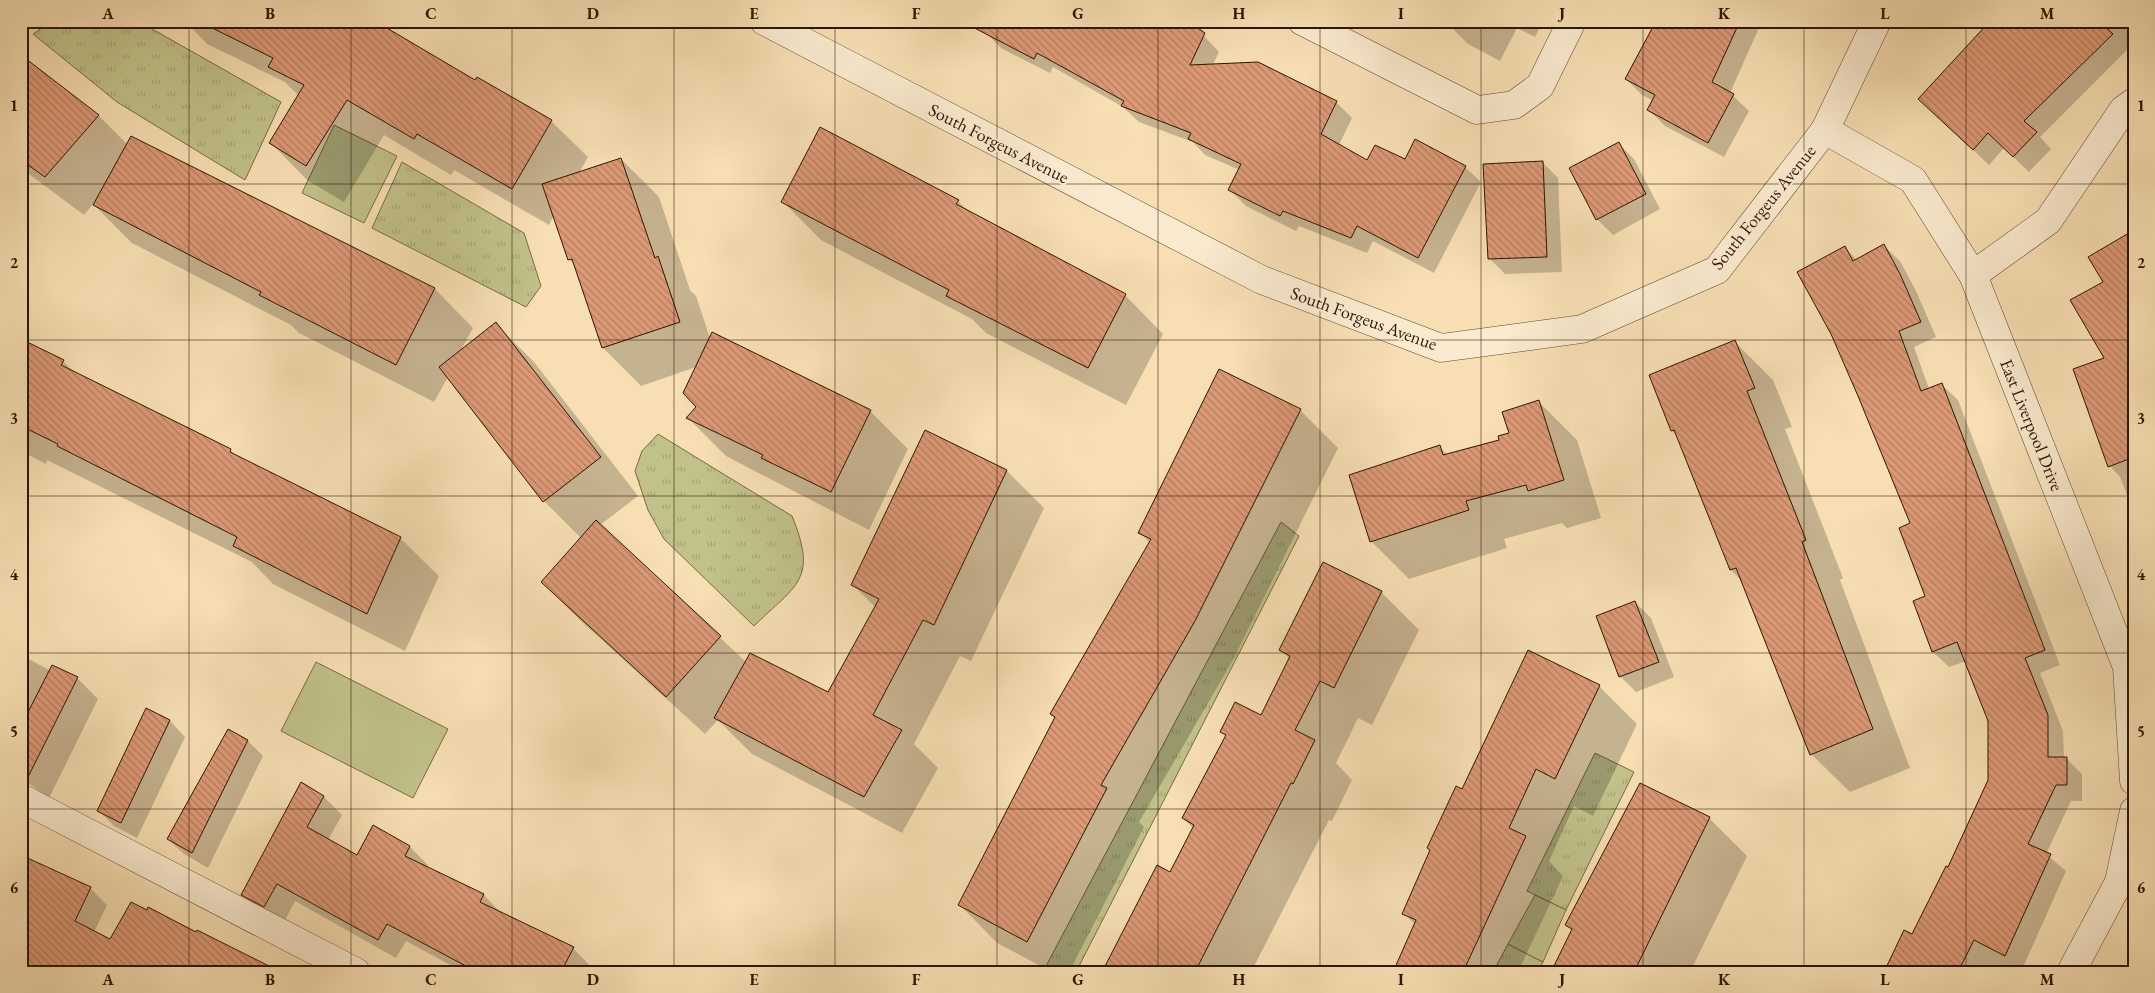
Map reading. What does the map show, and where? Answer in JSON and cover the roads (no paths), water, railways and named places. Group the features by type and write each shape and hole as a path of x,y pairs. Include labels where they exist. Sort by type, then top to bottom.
{"street":[{"name":"South Forgeus Avenue","path":"764,21 1262,280 1441,348 1582,329 1717,270 1825,130 1877,21"},
{"path":"1302,21 1477,110 1514,105 1540,86 1572,21"},
{"path":"1973,275 2048,221 2123,110 2134,102"},
{"name":"East Liverpool Drive","path":"1825,130 1913,180 1973,275 2130,665 2134,781"},
{"path":"21,798 356,972"},
{"path":"2071,972 2119,882 2134,812"}]}
